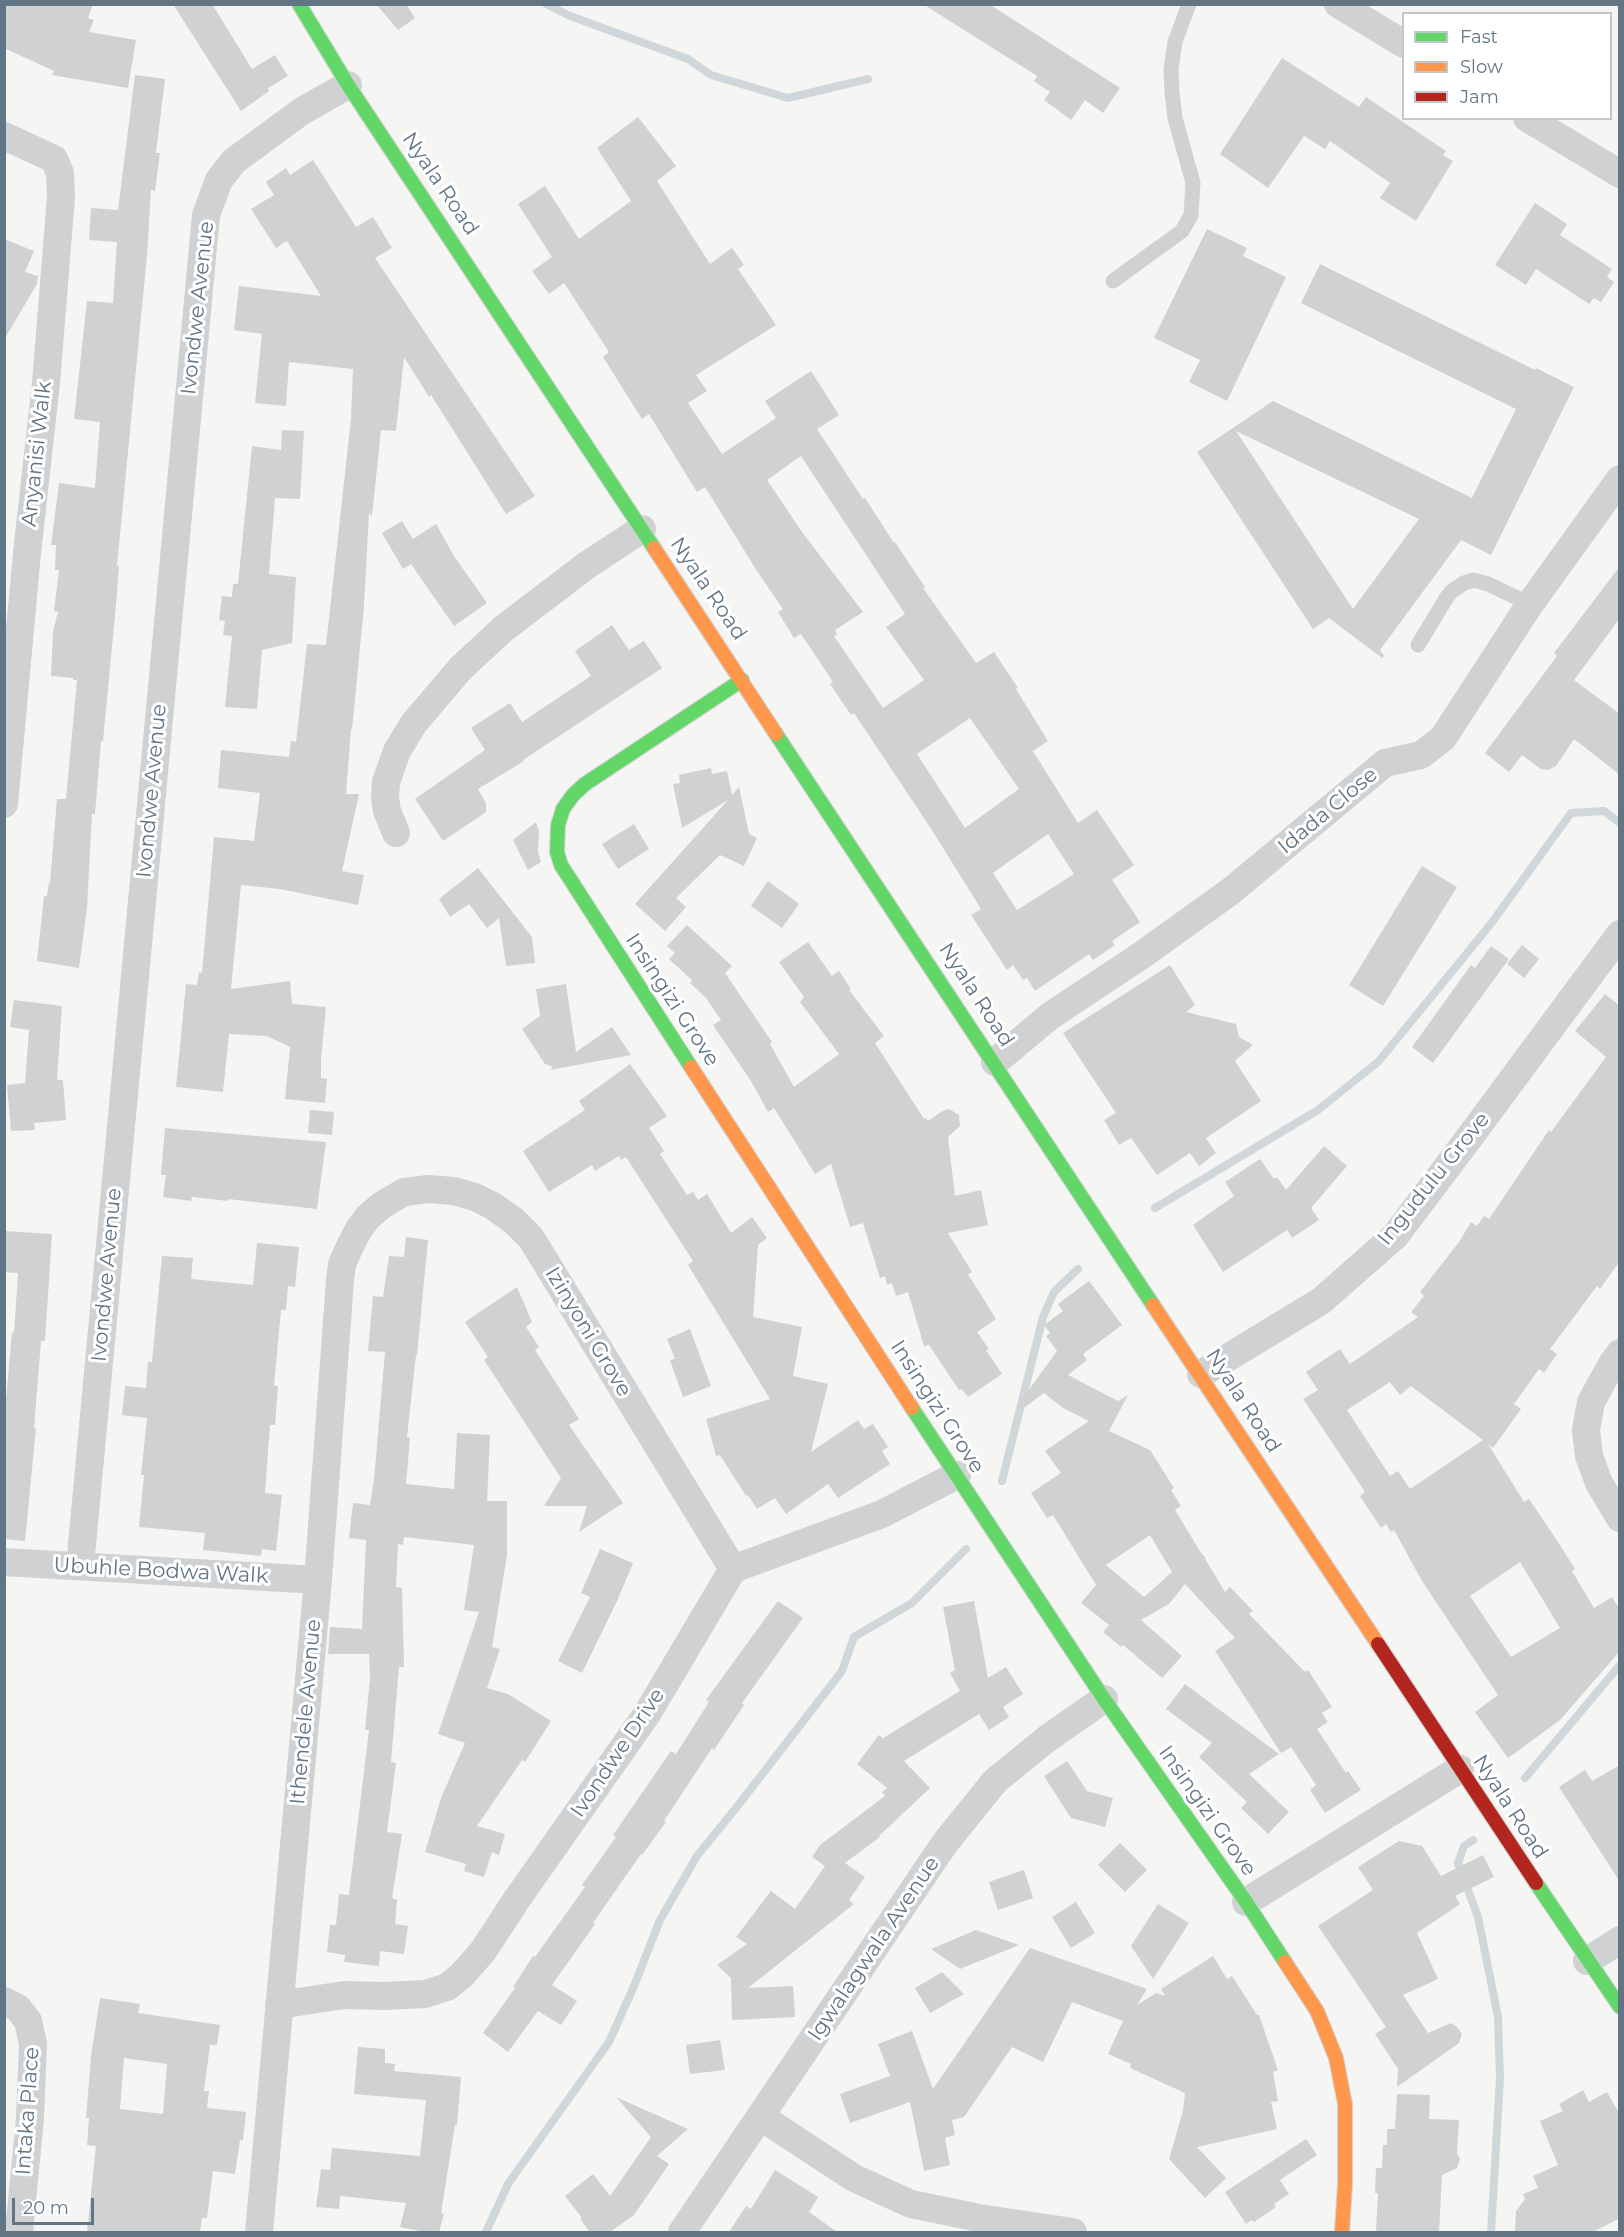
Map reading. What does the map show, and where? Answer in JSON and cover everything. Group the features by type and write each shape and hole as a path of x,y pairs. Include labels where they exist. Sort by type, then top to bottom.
{"street":[{"name":"Nyala Road","path":"299,4 348,85 1587,1961 1620,2007"},
{"path":"1338,4 1402,43"},
{"name":"Ivondwe Avenue","path":"80,1566 206,215 219,180 234,161 302,111 348,85"},
{"path":"1530,120 1620,174"},
{"name":"Anyanisi Walk","path":"4,136 54,159 58,165 61,180 47,371 9,711 4,804"},
{"name":"Idada Close","path":"995,1062 1050,1016 1139,957 1231,891 1385,763 1421,755 1443,738 1530,603 1620,479"},
{"path":"396,833 387,811 386,782 394,758 414,723 461,668 503,629 587,565 642,529"},
{"name":"Insingizi Grove","path":"742,680 585,784 573,795 563,809 558,825 557,852 568,877 813,1258 1104,1700 1246,1902 1317,2011 1336,2058 1345,2104 1345,2184 1342,2232"},
{"name":"Ingudulu Grove","path":"1201,1374 1321,1301 1395,1236 1620,934"},
{"name":"Izinyoni Grove","path":"382,1205 404,1192 428,1189 454,1191 476,1197 494,1206 531,1238 733,1569"},
{"name":"Ithendele Avenue","path":"259,2232 318,1580 342,1264 359,1229 382,1205"},
{"path":"1620,1353 1591,1402 1586,1430 1589,1456 1599,1483 1620,1518"},
{"path":"733,1569 882,1514 957,1474"},
{"name":"Ubuhle Bodwa Walk","path":"4,1562 318,1580"},
{"name":"Ivondwe Drive","path":"279,2006 344,1995 425,1994 447,1987 462,1975 483,1951 647,1713 733,1569"},
{"name":"Igwalagwala Avenue","path":"682,2232 945,1844 996,1781 1047,1738 1104,1700"},
{"path":"1246,1902 1460,1769"},
{"path":"1587,1961 1620,1940"},
{"name":"Intaka Place","path":"4,2001 18,2008 28,2021 33,2044 30,2118 19,2232"},
{"path":"760,2117 854,2178 911,2204 979,2218 1073,2232"}],"lane":[{"path":"1113,281 1182,231 1191,214 1192,183 1175,118 1171,80 1175,42 1189,4"},
{"path":"1418,645 1447,597 1464,583 1474,580 1488,584 1530,603"}],"building":[{"path":"4,4 93,4 88,18 94,20 89,32 136,40 128,88 52,75 54,71 4,48"},
{"path":"173,4 212,4 252,69 275,55 288,76 268,88 269,91 241,111"},
{"path":"376,4 406,4 415,18 398,30"},
{"path":"923,4 989,4 1120,88 1103,113 1085,100 1071,120 1044,100 1050,92 1034,81 1037,76"},
{"path":"1282,58 1359,107 1366,97 1446,151 1443,155 1453,161 1416,221 1380,198 1390,183 1330,141 1325,149 1304,136 1268,188 1220,154"},
{"path":"135,75 165,79 156,153 160,153 155,191 151,190 147,255 117,566 119,566 116,605 95,814 92,814 87,907 79,968 37,961 44,896 47,896 50,883 57,799 66,799 77,680 51,676 53,631 58,612 54,611 59,570 55,570 56,545 51,545 59,483 95,488 100,422 74,419 87,301 113,303 117,242 89,240 91,208 118,210"},
{"path":"638,117 676,166 657,181 710,264 732,248 744,265 738,269 776,325 696,375 707,391 688,403 722,454 776,418 765,401 811,371 839,415 817,429 976,663 994,652 1018,688 1016,689 1048,741 1033,751 1078,823 1097,810 1134,865 1112,880 1140,922 1112,941 1115,945 1093,960 1089,954 1035,991 1027,978 1023,980 1013,965 1007,970 971,915 981,909 930,827 854,713 851,715 830,684 833,682 801,634 794,638 778,612 783,609 705,487 697,492 649,414 642,419 603,357 609,352 564,283 549,294 532,271 552,257 518,204 545,186 579,239 631,201 597,148","holes":["801,456 905,614 886,627 924,680 883,708 834,636 837,634 835,630 863,612 802,532 767,480","970,718 1019,789 965,828 917,754","1048,834 1074,874 1017,910 993,873"]},
{"path":"313,160 356,227 373,217 392,248 375,258 535,496 506,514 431,395 429,397 404,357 396,431 381,430 372,516 369,513 364,606 346,794 359,794 342,871 364,875 358,905 280,889 241,885 231,989 290,981 292,1004 326,1007 321,1060 321,1078 327,1079 325,1103 285,1099 290,1047 267,1036 229,1034 223,1092 176,1087 186,984 197,985 199,972 202,973 214,837 254,841 260,793 218,788 221,750 289,757 291,741 296,742 307,644 326,645 351,419 353,369 289,362 286,406 255,403 262,334 234,330 239,286 321,296 287,241 276,248 251,209 274,195 266,182 286,168 290,175"},
{"path":"1535,203 1567,224 1560,235 1612,269 1607,277 1614,282 1601,302 1594,298 1589,304 1536,269 1526,285 1495,265"},
{"path":"1207,229 1247,248 1243,256 1286,277 1227,401 1189,382 1200,360 1154,338"},
{"path":"4,239 34,251 25,272 38,276 37,284 4,340"},
{"path":"1320,264 1574,387 1491,555 1461,540 1380,650 1384,656 1382,658 1329,618 1313,629 1197,452 1273,401 1472,498 1516,409 1301,303","holes":["1236,431 1419,519 1353,609"]},
{"path":"282,430 304,431 300,499 275,498 269,574 296,577 292,643 262,650 257,709 225,707 232,636 223,635 225,621 219,620 222,596 232,597 233,584 238,584 252,446 281,450"},
{"path":"402,521 413,539 436,524 454,556 487,603 454,626 411,564 403,569 382,533"},
{"path":"1620,566 1620,618 1574,680 1620,714 1620,775 1574,739 1556,766 1548,770 1541,769 1522,755 1509,772 1485,753 1557,656 1554,653"},
{"path":"612,625 629,650 644,641 662,668 524,761 478,789 486,803 486,812 443,841 415,799 485,750 471,728 510,703 522,722 591,676 575,651"},
{"path":"711,768 712,774 727,771 732,795 739,787 749,834 757,838 744,866 720,855 676,898 686,907 665,931 635,904 728,800 682,828 673,784 680,783 679,775"},
{"path":"536,822 541,862 528,870 513,840"},
{"path":"634,824 649,849 618,869 602,844"},
{"path":"1422,866 1457,887 1383,1006 1349,985"},
{"path":"478,868 532,937 535,963 506,966 499,918 487,928 469,904 450,917 439,899"},
{"path":"768,881 799,904 782,928 751,906"},
{"path":"687,925 732,966 725,973 772,1042 770,1044 794,1087 839,1054 800,1002 804,997 779,962 808,942 832,976 839,971 851,989 849,990 884,1036 875,1043 924,1119 928,1121 949,1109 959,1115 960,1126 948,1137 955,1196 981,1190 988,1225 948,1233 972,1272 968,1274 996,1319 977,1332 1002,1374 968,1397 962,1389 959,1390 929,1345 924,1346 908,1292 896,1296 892,1283 887,1285 885,1276 880,1278 863,1223 850,1227 831,1164 815,1174 774,1108 768,1112 751,1081 713,1025 721,1020 706,998 690,983 692,980 669,959 675,953 667,946"},
{"path":"1522,945 1539,959 1524,978 1507,964"},
{"path":"1491,946 1509,959 1433,1063 1412,1047 1471,965 1475,968"},
{"path":"1170,965 1195,1005 1186,1012 1236,1024 1239,1037 1253,1045 1235,1061 1261,1101 1206,1138 1216,1153 1199,1166 1190,1153 1157,1175 1131,1138 1119,1145 1104,1120 1116,1113 1063,1033"},
{"path":"566,984 576,1052 612,1027 631,1055 550,1070 553,1067 545,1064 522,1029 540,1016 536,989"},
{"path":"1605,994 1620,1006 1620,1261 1600,1289 1597,1286 1550,1349 1557,1354 1544,1373 1539,1369 1514,1404 1521,1409 1493,1448 1488,1444 1524,1502 1529,1499 1558,1542 1575,1569 1572,1571 1594,1608 1612,1597 1620,1610 1620,1651 1560,1720 1508,1758 1475,1712 1498,1695 1422,1581 1394,1530 1391,1532 1386,1524 1381,1528 1360,1496 1365,1492 1303,1399 1318,1390 1306,1372 1340,1349 1350,1364 1418,1317 1411,1312 1424,1296 1420,1292 1459,1242 1471,1222 1477,1226 1484,1216 1489,1219 1549,1130 1551,1132 1606,1057 1575,1031","holes":["1390,1382 1400,1395 1411,1386 1483,1440 1410,1489 1398,1471 1390,1476 1347,1410","1520,1562 1560,1628 1511,1657 1470,1596"]},
{"path":"14,1000 62,1006 57,1080 63,1080 66,1120 34,1123 35,1130 11,1131 7,1085 25,1083 29,1030 10,1027"},
{"path":"630,1064 667,1116 649,1128 664,1151 660,1154 687,1195 693,1192 698,1200 707,1194 731,1233 752,1217 767,1238 758,1245 753,1317 802,1327 793,1376 828,1384 811,1452 858,1420 864,1429 873,1424 888,1447 882,1451 890,1464 838,1498 828,1484 786,1514 775,1498 757,1509 720,1455 716,1456 706,1419 770,1399 688,1265 693,1261 626,1157 621,1160 619,1156 595,1171 592,1165 549,1192 523,1151 585,1110 579,1101"},
{"path":"310,1110 334,1112 332,1135 308,1133"},
{"path":"165,1128 326,1142 317,1209 228,1199 228,1201 192,1197 191,1201 163,1197 166,1175 161,1175"},
{"path":"1324,1146 1347,1166 1311,1208 1319,1220 1292,1238 1287,1230 1223,1272 1193,1225 1234,1196 1225,1182 1260,1159 1274,1179 1277,1177 1286,1190"},
{"path":"4,1231 52,1234 45,1341 41,1341 34,1428 36,1428 25,1541 4,1539 6,1400 18,1273 4,1272"},
{"path":"406,1237 428,1240 407,1437 410,1438 406,1484 454,1489 457,1433 490,1435 487,1501 507,1501 507,1555 492,1647 500,1649 487,1688 508,1694 551,1721 525,1762 522,1760 477,1826 505,1834 499,1855 492,1852 484,1877 464,1871 466,1864 425,1852 441,1798 465,1743 438,1734 479,1612 464,1610 474,1545 404,1537 403,1545 398,1544 396,1587 402,1588 404,1667 399,1667 391,1762 396,1763 387,1832 402,1834 392,1898 397,1900 395,1924 408,1926 404,1954 380,1951 379,1966 344,1962 345,1955 327,1952 330,1925 336,1925 339,1894 349,1895 369,1730 365,1730 370,1678 369,1654 328,1654 330,1627 362,1629 366,1540 349,1538 353,1503 370,1505 374,1480 385,1352 368,1351 373,1296 383,1297 389,1256 404,1257"},
{"path":"257,1243 299,1247 295,1287 288,1286 286,1310 281,1310 274,1386 278,1386 275,1425 270,1425 265,1493 282,1495 276,1551 262,1549 261,1556 203,1550 205,1533 139,1527 144,1475 141,1475 147,1418 122,1415 125,1386 146,1388 148,1362 152,1362 162,1256 193,1258 191,1279 253,1285"},
{"path":"1089,1281 1122,1325 1083,1354 1087,1360 1068,1375 1118,1401 1128,1395 1109,1431 1150,1450 1174,1488 1171,1490 1181,1506 1175,1510 1225,1592 1230,1587 1253,1611 1249,1614 1305,1672 1308,1670 1332,1707 1322,1713 1328,1722 1317,1729 1346,1773 1348,1771 1361,1790 1325,1813 1310,1790 1316,1785 1291,1747 1281,1753 1215,1651 1235,1638 1185,1584 1169,1604 1141,1620 1182,1656 1162,1678 1123,1645 1121,1647 1103,1632 1109,1625 1081,1603 1096,1585 1053,1515 1047,1518 1031,1493 1061,1473 1045,1451 1089,1421 1063,1408 1044,1393 1021,1410 1017,1406 1057,1351 1046,1336 1050,1333 1044,1325 1063,1311 1058,1304","holes":["1150,1535 1172,1572 1144,1597 1106,1565"]},
{"path":"517,1287 532,1322 526,1327 539,1347 535,1350 579,1419 569,1425 623,1503 579,1532 587,1506 544,1506 561,1478 484,1360 488,1357 465,1322"},
{"path":"690,1329 711,1386 683,1397 670,1360 675,1359 667,1339"},
{"path":"600,1549 633,1563 582,1673 558,1661 590,1597 581,1593"},
{"path":"778,1601 803,1618 742,1703 744,1705 714,1750 712,1748 664,1821 666,1822 641,1854 552,1985 577,2001 561,2025 538,2011 508,2052 483,2033 515,1988 513,1987 533,1956 535,1957 585,1887 582,1885 616,1837 613,1835 671,1751 676,1754 709,1702 706,1700"},
{"path":"974,1601 988,1678 1006,1667 1023,1694 1003,1707 1009,1717 989,1730 979,1714 904,1761 930,1788 880,1837 845,1863 865,1877 849,1900 854,1904 748,1988 793,1986 795,2017 732,2020 731,1978 717,1965 747,1944 736,1937 771,1891 795,1909 825,1866 812,1857 820,1845 885,1796 882,1792 887,1788 857,1764 879,1735 883,1738 960,1691 950,1673 955,1670 943,1607"},
{"path":"1185,1684 1279,1754 1249,1774 1289,1812 1268,1834 1241,1808 1247,1802 1199,1757 1212,1743 1166,1709"},
{"path":"1067,1761 1087,1791 1113,1798 1105,1827 1071,1818 1044,1776"},
{"path":"1620,1765 1620,1882 1559,1787 1585,1770 1592,1781"},
{"path":"1399,1841 1422,1846 1441,1876 1483,1855 1494,1877 1455,1896 1460,1904 1417,1933 1438,1979 1403,1995 1428,2033 1451,2023 1462,2034 1459,2043 1397,2087 1398,2069 1375,2034 1386,2027 1318,1926 1373,1890 1358,1867"},
{"path":"1120,1843 1147,1870 1125,1892 1098,1865"},
{"path":"1024,1870 1033,1898 998,1910 989,1882"},
{"path":"1076,1902 1095,1933 1071,1948 1052,1917"},
{"path":"1158,1904 1189,1923 1153,1979 1131,1946"},
{"path":"976,1930 1019,1945 960,1969 931,1949"},
{"path":"1030,1948 1147,1989 1137,2005 1156,1993 1165,1996 1161,1989 1213,1956 1227,1979 1232,1976 1259,2015 1278,2070 1273,2072 1278,2101 1271,2102 1277,2129 1197,2147 1226,2178 1205,2198 1169,2159 1183,2111 1185,2093 1130,2068 1131,2064 1108,2054 1123,2021 1072,2002 1043,2062 1012,2047 964,2117 952,2120 955,2135 945,2138 950,2165 924,2171 910,2102 850,2123 840,2094 890,2076 878,2044 912,2031 933,2089"},
{"path":"942,1972 964,1994 930,2013 915,1988"},
{"path":"100,1998 140,2004 138,2013 220,2025 217,2045 210,2045 204,2091 209,2091 207,2108 246,2112 243,2140 240,2140 235,2174 213,2171 207,2218 202,2218 200,2232 87,2232 96,2146 87,2145 89,2118 86,2118 91,2056","holes":["124,2058 167,2064 163,2114 120,2109"]},
{"path":"720,2040 725,2070 690,2074 686,2045"},
{"path":"358,2047 385,2049 385,2063 395,2064 394,2071 461,2077 457,2125 455,2125 441,2213 444,2214 439,2232 400,2227 406,2203 340,2196 339,2209 316,2207 321,2169 330,2170 332,2148 420,2156 426,2100 354,2094"},
{"path":"1583,2090 1589,2102 1607,2092 1620,2115 1620,2218 1593,2232 1515,2232 1516,2211 1525,2199 1523,2194 1538,2188 1533,2176 1558,2165 1540,2121 1563,2111 1559,2104"},
{"path":"1397,2094 1430,2095 1429,2119 1459,2120 1457,2153 1460,2159 1457,2168 1442,2175 1439,2232 1376,2232 1378,2193 1375,2193 1376,2168 1382,2168 1383,2145 1387,2145 1387,2129 1395,2129"},
{"path":"616,2097 688,2129 657,2156 669,2164 634,2215 610,2232 590,2232 565,2196 593,2174 610,2196 651,2137"},
{"path":"1306,2139 1317,2155 1280,2180 1289,2194 1274,2204 1276,2207 1254,2222 1252,2220 1246,2224 1225,2192"},
{"path":"775,2170 818,2197 809,2212 837,2232 729,2232 746,2206 751,2209"}],"waterway":[{"path":"546,4 570,16 688,59 711,75 788,98 868,79"},
{"path":"1155,1208 1318,1110 1378,1062 1490,925 1571,813 1604,811 1620,823"},
{"path":"1002,1481 1043,1317 1054,1292 1078,1269"},
{"path":"486,2232 508,2184 609,2042 660,1920 697,1856 842,1671 854,1637 912,1603 966,1549"},
{"path":"1525,1778 1620,1665"},
{"path":"1473,1840 1464,1846 1458,1863 1478,1917 1498,2017 1500,2079 1491,2232"}],"traffic: fast":[{"path":"299,4 348,85 654,548"},
{"path":"691,1067 561,865 557,852 558,825 563,809 585,784 742,680"},
{"path":"776,734 1153,1305"},
{"path":"912,1408 1104,1699 1246,1902 1285,1962"},
{"path":"1536,1883 1620,2007"}],"traffic: slow":[{"path":"654,548 776,734"},
{"path":"691,1067 912,1408"},
{"path":"1153,1305 1378,1644"},
{"path":"1285,1962 1317,2011 1336,2058 1345,2104 1345,2184 1342,2232"}],"traffic: jam":[{"path":"1378,1644 1536,1883"}]}
